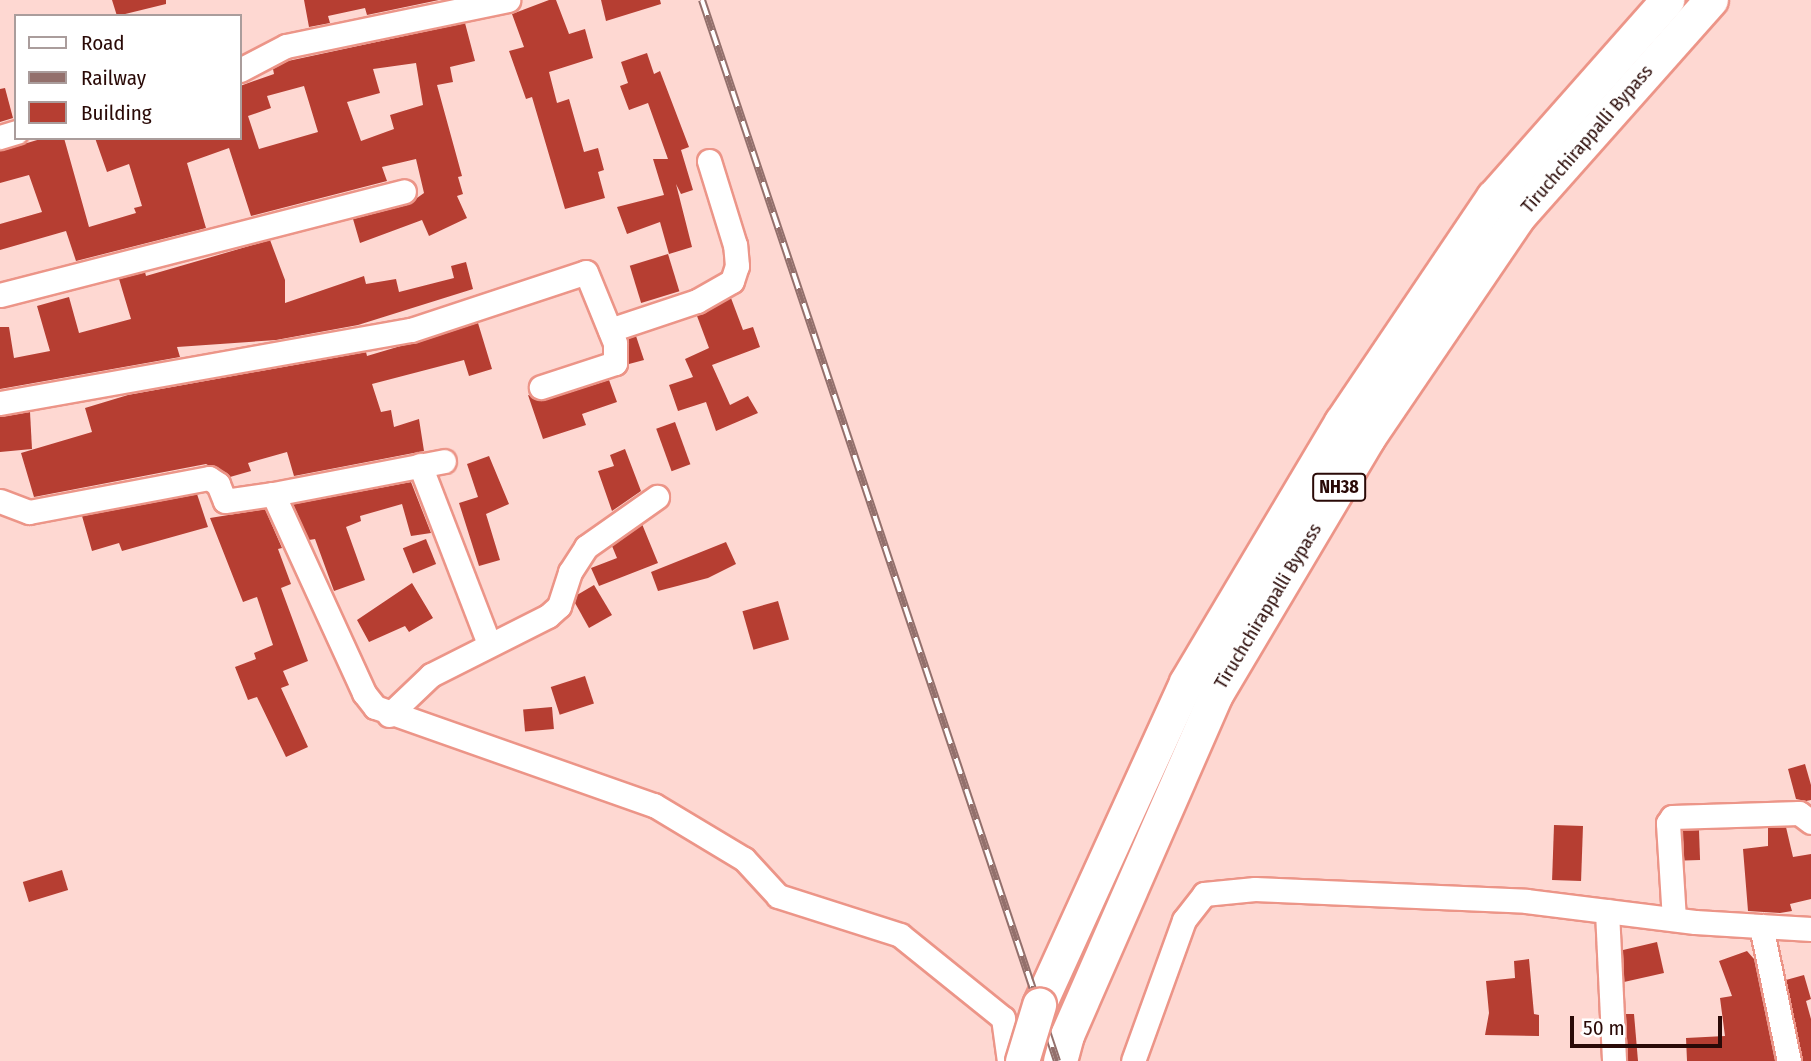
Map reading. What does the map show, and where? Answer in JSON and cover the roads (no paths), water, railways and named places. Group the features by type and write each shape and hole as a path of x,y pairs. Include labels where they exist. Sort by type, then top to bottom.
{"highway":[{"name":"Tiruchchirappalli Bypass","path":"1022,1061 1039,1005 1186,682 1341,422 1493,197 1667,0"},
{"name":"Tiruchchirappalli Bypass","path":"1063,1048 1215,696 1368,438 1519,216 1711,0"}],"street":[{"path":"242,70 286,46 420,9 508,0"},
{"path":"610,330 697,301 732,281 737,266 735,245 709,162"},
{"path":"0,295 404,191"},
{"path":"0,403 411,330 577,272 592,278 618,354 615,363 541,387"},
{"path":"0,501 29,512 209,478 218,484 225,501 273,495 444,461"},
{"path":"420,465 489,644"},
{"path":"273,495 363,693 390,715 653,805 744,859 778,896 901,935 1003,1018 1009,1061"},
{"path":"390,715 432,675 559,606 570,572 586,547 657,497"},
{"path":"1674,919 1668,823 1672,817 1799,813 1811,822"},
{"path":"1133,1061 1184,920 1204,894 1255,890 1526,901 1674,919 1811,929"},
{"path":"1607,911 1614,1061"},
{"path":"1761,926 1789,1061"}],"railway":[{"path":"702,0 1057,1061"}]}
